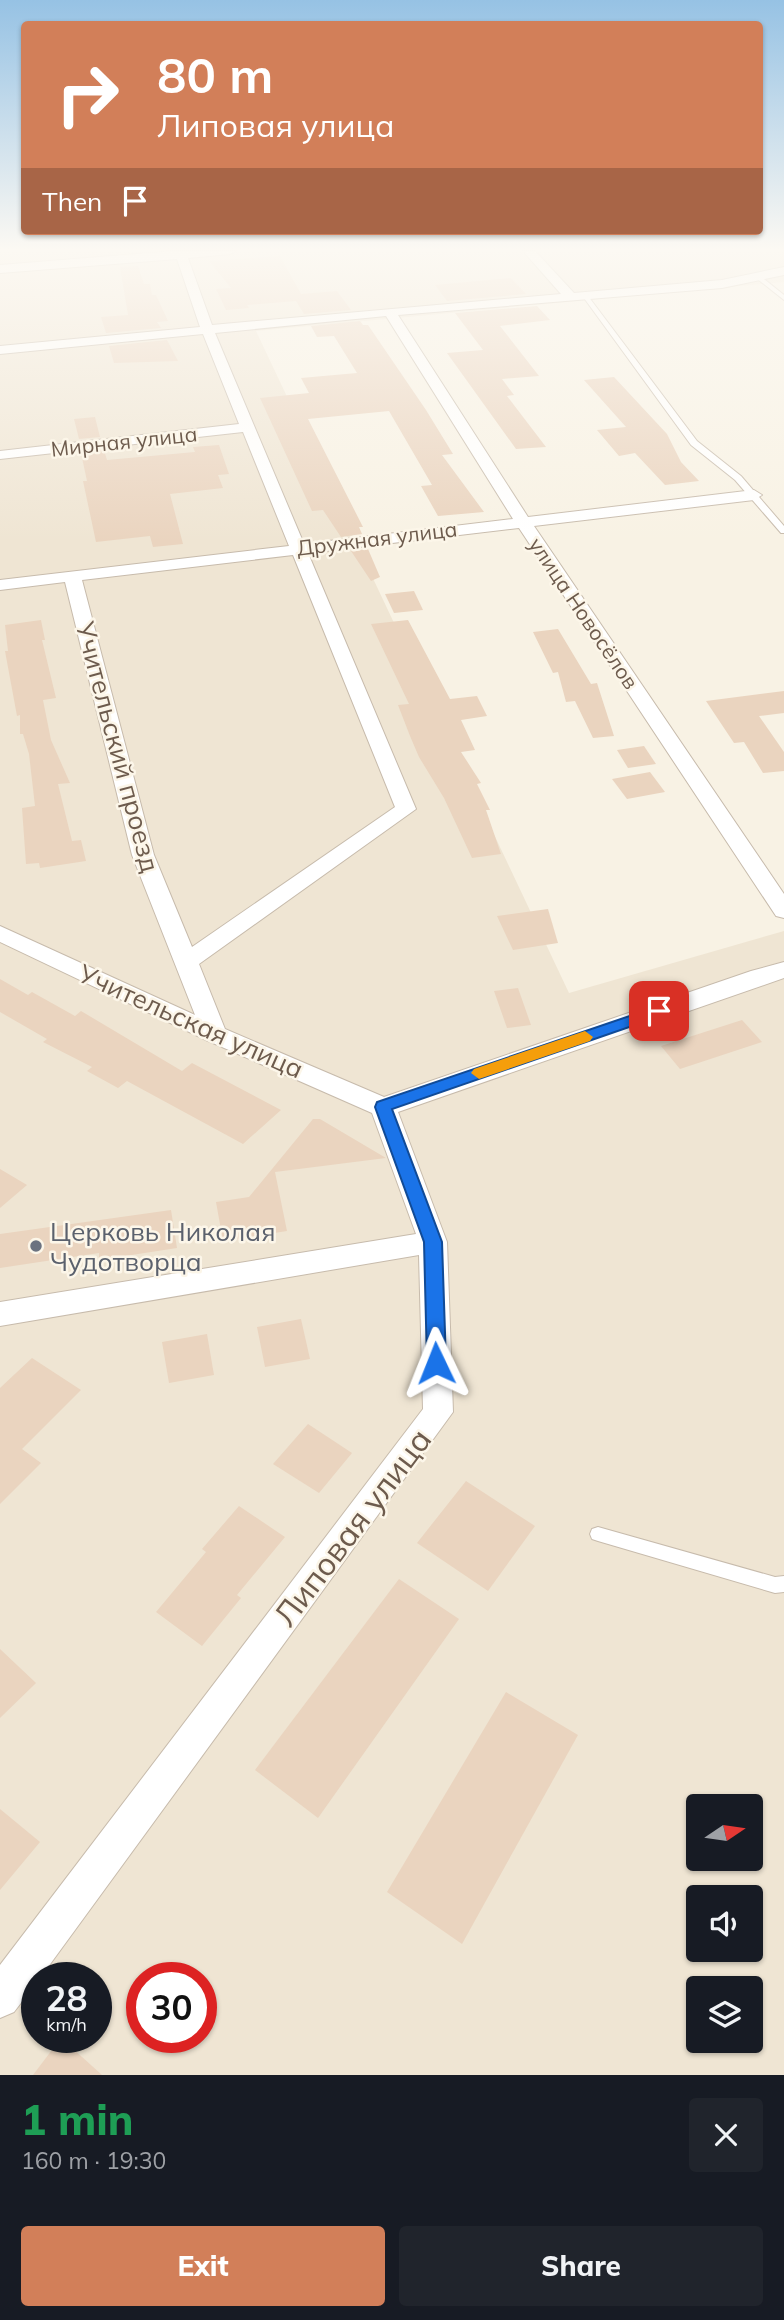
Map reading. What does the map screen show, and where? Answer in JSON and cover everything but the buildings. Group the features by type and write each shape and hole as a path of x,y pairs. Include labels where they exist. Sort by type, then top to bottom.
{"street":[{"path":"0,350 24,348"},
{"path":"186,962 407,809 215,348"},
{"name":"улица Новосёлов","path":"413,348 522,521 784,911"},
{"name":"Мирная улица","path":"0,455 247,427"},
{"name":"Дружная улица","path":"0,585 754,495"},
{"name":"Учительский проезд","path":"72,576 143,855 215,1034"},
{"name":"Учительская улица","path":"0,933 215,1034 383,1107"},
{"path":"383,1107 759,976 784,970"},
{"name":"Липовая улица","path":"0,1998 438,1412 433,1242 383,1107"},
{"path":"0,1314 433,1242"}],"lane":[{"path":"624,348 694,443 738,478 784,531"},
{"path":"598,1534 775,1585 784,1584"}],"shaded area":[{"path":"0,348 264,348 569,993 784,931 784,2075 0,2075"}],"slow traffic":[{"path":"479,1073 585,1037"}],"place":[{"name":"Церковь Николая Чудотворца","path":"36,1246"}],"route":[{"path":"436,1363 433,1242 383,1107 659,1011"}]}
